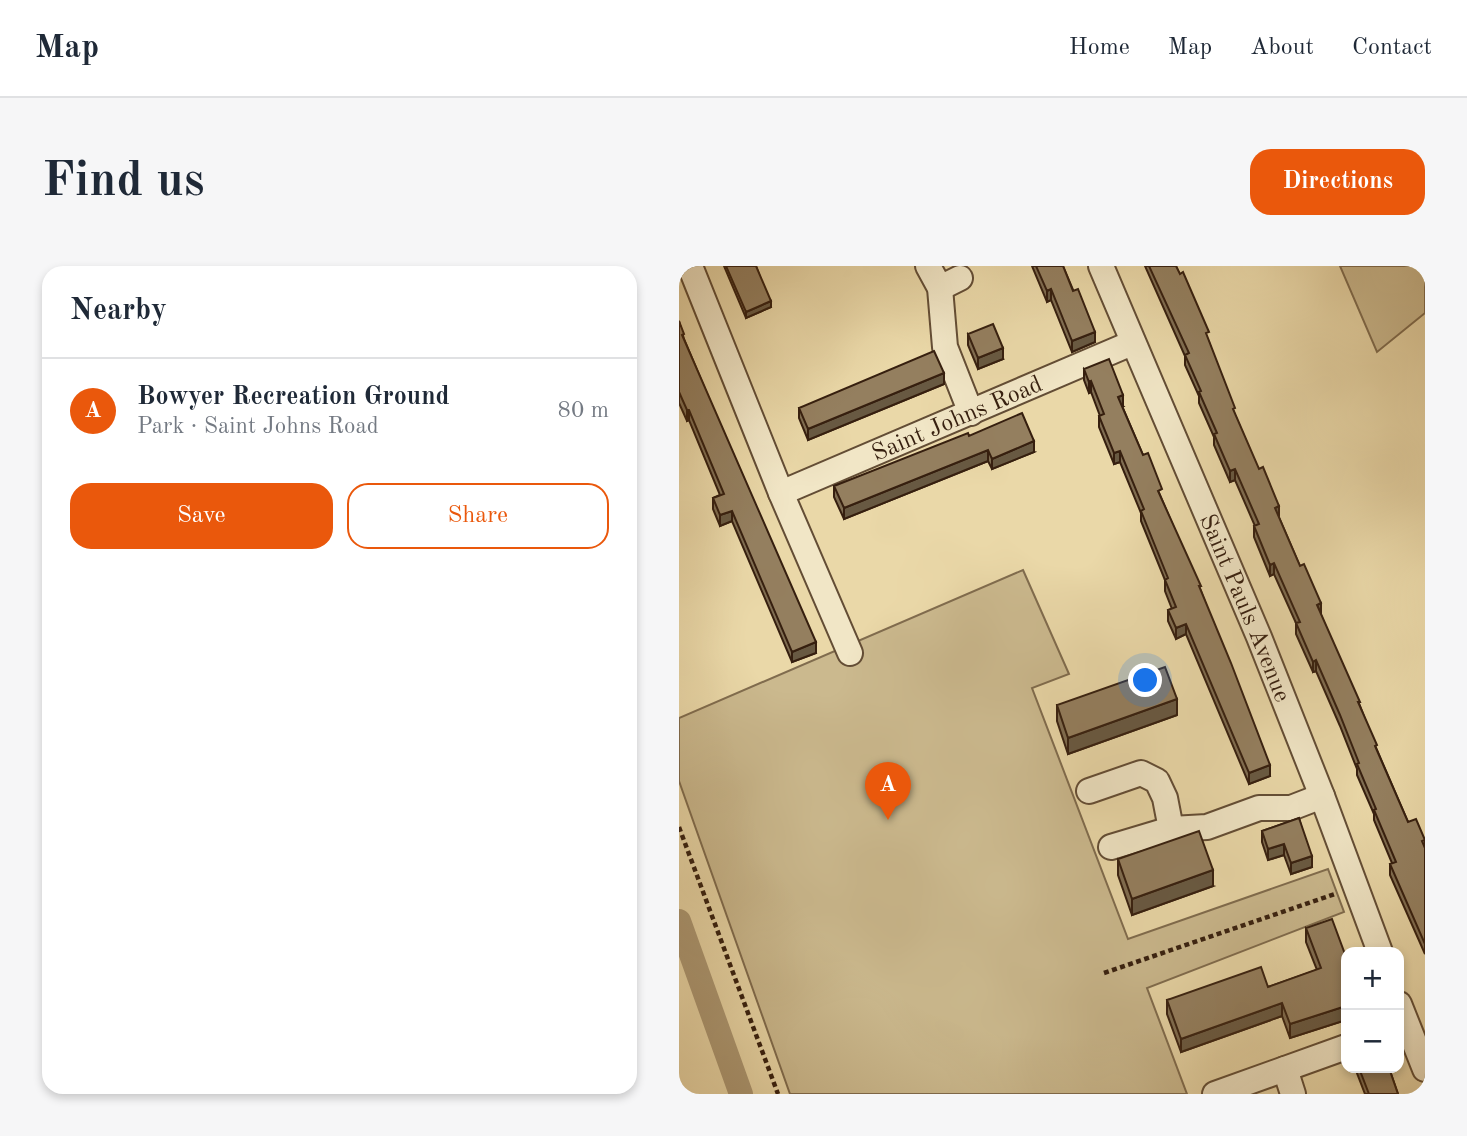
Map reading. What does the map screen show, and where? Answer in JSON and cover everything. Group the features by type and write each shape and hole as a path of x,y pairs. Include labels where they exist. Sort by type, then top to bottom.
{"street":[{"path":"690,266 781,493 850,653"},
{"path":"927,266 950,283 945,347 971,412"},
{"name":"Saint Pauls Avenue","path":"1101,266 1259,637 1378,947"},
{"name":"Saint Johns Road","path":"781,493 1132,343"},
{"path":"1089,791 1141,773 1157,781 1165,798 1171,829"},
{"path":"1111,847 1171,829 1207,827 1259,808 1291,808 1322,796"},
{"path":"1404,1024 1425,1069"},
{"path":"1215,1094 1341,1050"},
{"path":"1285,1069 1293,1094"}],"path":[{"path":"679,827 778,1094"},
{"path":"1104,973 1332,895 1357,889"}],"shaded area":[{"path":"1340,266 1425,266 1425,313 1377,352"},
{"path":"1023,570 1069,674 1032,688 1128,939 1328,869 1344,912 1147,988 1187,1094 790,1094 679,781 679,718"}],"building":[{"path":"726,266 756,266 771,301 746,312"},
{"path":"1036,266 1063,266 1073,291 1078,289 1095,332 1072,341 1051,289 1047,291"},
{"path":"1149,266 1176,266 1180,274 1183,272 1209,332 1206,333 1235,408 1233,409 1259,469 1263,467 1279,506 1275,508 1300,566 1304,564 1321,603 1317,605 1360,702 1377,745 1375,746 1408,822 1416,819 1425,840 1422,841 1425,848 1425,944 1390,864 1396,862 1340,715 1296,623 1300,622 1274,563 1270,565 1254,526 1259,524 1235,469 1230,471 1214,434 1217,433 1185,355 1189,353"},
{"path":"679,321 684,334 682,335 816,642 792,652 732,511 720,515 713,498 724,494 679,392"},
{"path":"993,324 1003,348 978,358 968,334"},
{"path":"934,351 944,373 808,429 799,408"},
{"path":"1109,359 1123,395 1118,397 1143,455 1148,453 1162,489 1158,491 1201,586 1270,765 1249,773 1186,624 1176,628 1168,610 1176,607 1165,580 1168,578 1141,511 1144,509 1120,451 1114,453 1099,416 1104,414 1084,369"},
{"path":"1022,413 1034,441 992,459 988,450 844,508 834,486 968,433 969,436"},
{"path":"1165,667 1177,699 1068,738 1057,705"},
{"path":"1299,818 1312,856 1291,863 1284,844 1268,849 1262,831"},
{"path":"1199,831 1213,870 1132,899 1118,859"},
{"path":"1332,919 1342,947 1341,1008 1290,1024 1282,1003 1181,1039 1167,1000 1261,967 1268,987 1321,968 1306,928"},
{"path":"1361,1073 1391,1073 1398,1094 1369,1094"}],"waterway":[{"path":"679,921 741,1094"}],"place":[{"name":"Bowyer Recreation Ground","path":"888,820"}]}
